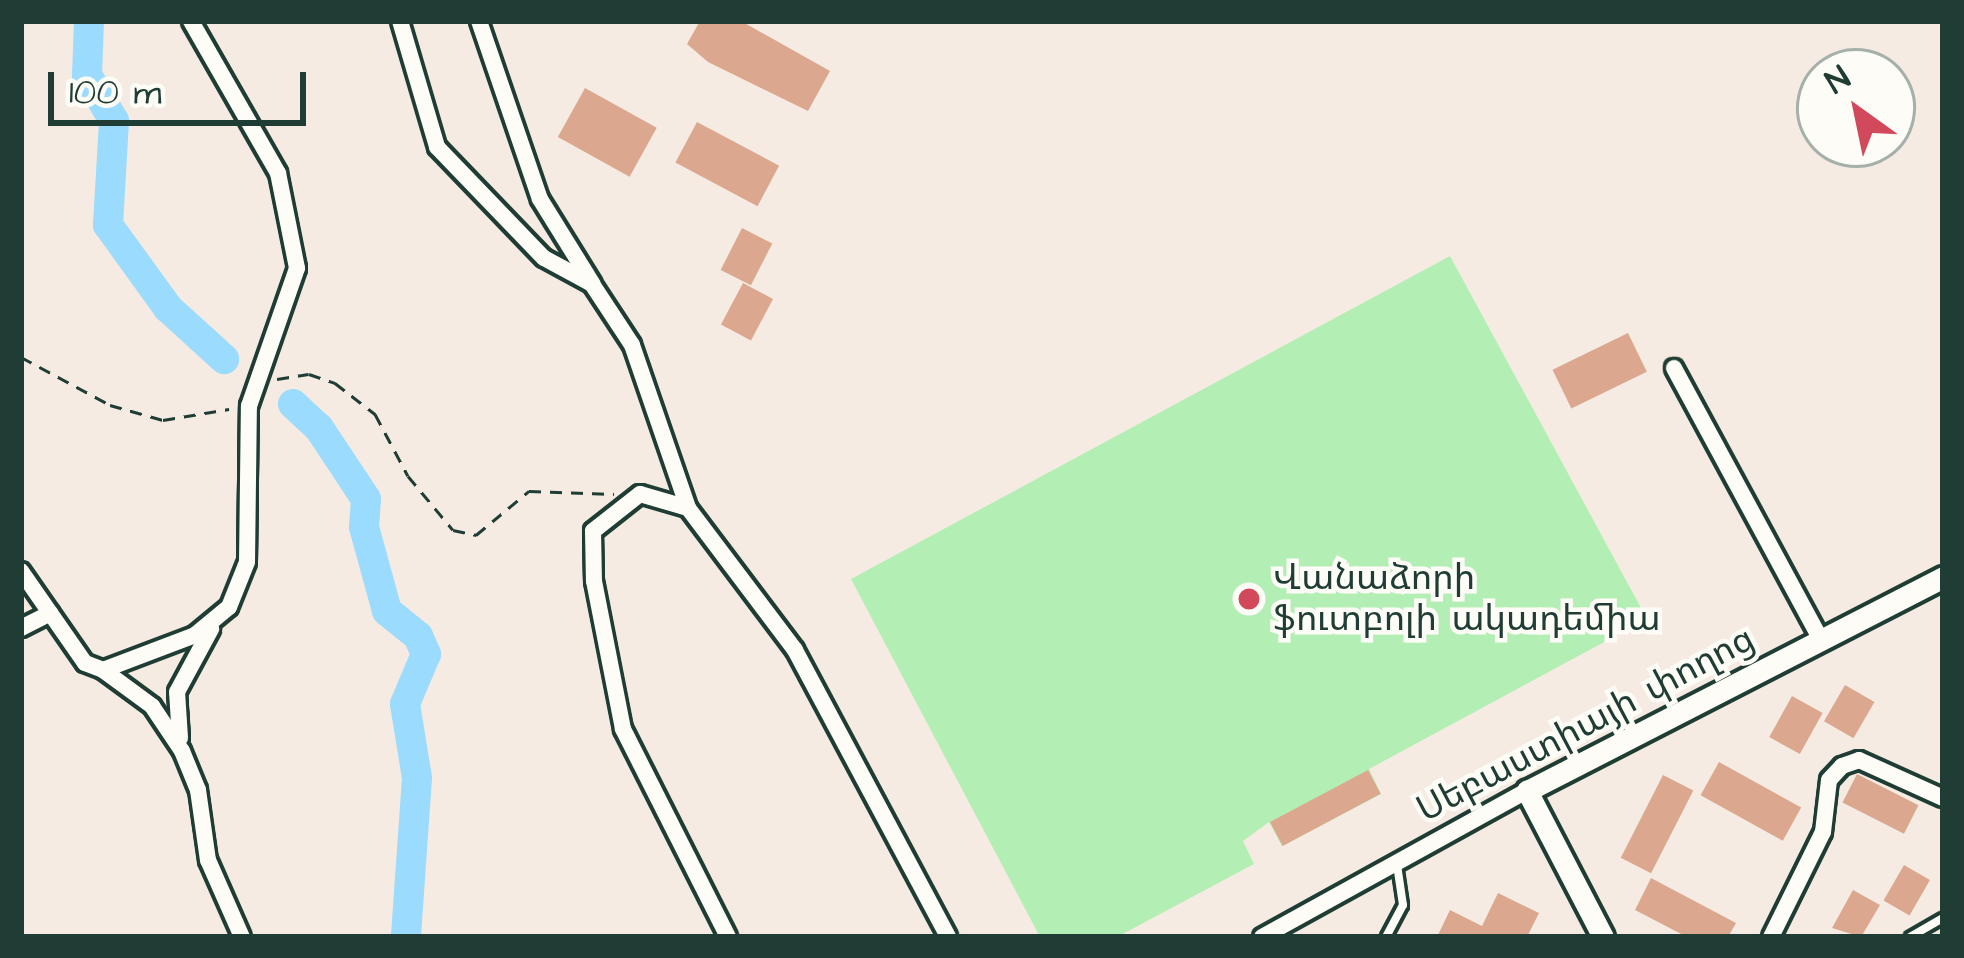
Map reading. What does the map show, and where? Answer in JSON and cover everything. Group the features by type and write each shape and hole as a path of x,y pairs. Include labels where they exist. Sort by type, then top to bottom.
{"street":[{"path":"182,751 177,692 188,662 229,607 247,562 249,406 297,268 278,173 191,21"},
{"path":"400,21 437,148 544,258 592,284"},
{"path":"479,21 540,199 632,345 688,508 795,650 948,937"},
{"path":"1675,368 1821,640"},
{"path":"688,508 640,494 593,531 594,581 623,729 728,937"},
{"path":"21,571 85,663 103,670 152,706 182,751 198,790 208,860 242,937"},
{"name":"Սեբաստիայի փողոց","path":"1262,937 1526,791 1943,577"},
{"path":"103,670 195,634 229,607"},
{"path":"21,628 50,614"},
{"path":"1771,937 1823,832 1829,780 1842,766 1859,760 1943,798"},
{"path":"1526,791 1603,937"}],"lane":[{"path":"1385,937 1403,905 1396,863"},
{"path":"1910,937 1943,918"}],"path":[{"path":"21,357 110,406 164,420 249,406"},
{"path":"260,375 309,374 375,414 408,476 453,530 476,535 529,491 640,494"}],"green space":[{"name":"Վանաձորի ֆուտբոլի ակադեմիա","path":"1450,256 1647,619 1369,769 1381,794 1282,846 1269,822 1243,841 1254,864 1117,937 1040,937 851,579"}],"building":[{"path":"700,21 741,21 830,71 808,111 708,62 687,44"},
{"path":"585,88 657,128 630,177 558,137"},
{"path":"697,122 779,166 758,206 675,163"},
{"path":"742,228 772,243 751,285 721,270"},
{"path":"743,283 773,299 751,340 721,324"},
{"path":"1628,333 1647,372 1571,408 1553,370"},
{"path":"1845,685 1874,702 1853,738 1824,721"},
{"path":"1792,696 1823,713 1800,754 1769,737"},
{"path":"1719,762 1801,808 1783,841 1701,795"},
{"path":"1368,770 1381,794 1283,846 1270,822"},
{"path":"1857,774 1918,805 1904,834 1842,803"},
{"path":"1663,775 1693,790 1651,873 1621,858"},
{"path":"1904,865 1930,880 1909,916 1884,901"},
{"path":"1651,878 1736,923 1728,937 1687,937 1635,910"},
{"path":"1853,890 1880,905 1861,937 1832,928"},
{"path":"1498,893 1539,913 1527,937 1437,937 1450,910 1482,926"}],"waterway":[{"path":"89,21 87,75 114,121 108,225 168,308 224,359"},
{"path":"293,404 319,428 366,499 364,527 387,611 418,636 426,654 405,704 417,778 406,937"}],"place":[{"name":"Վանաձորի ֆուտբոլի ակադեմիա","path":"1249,599"}]}
